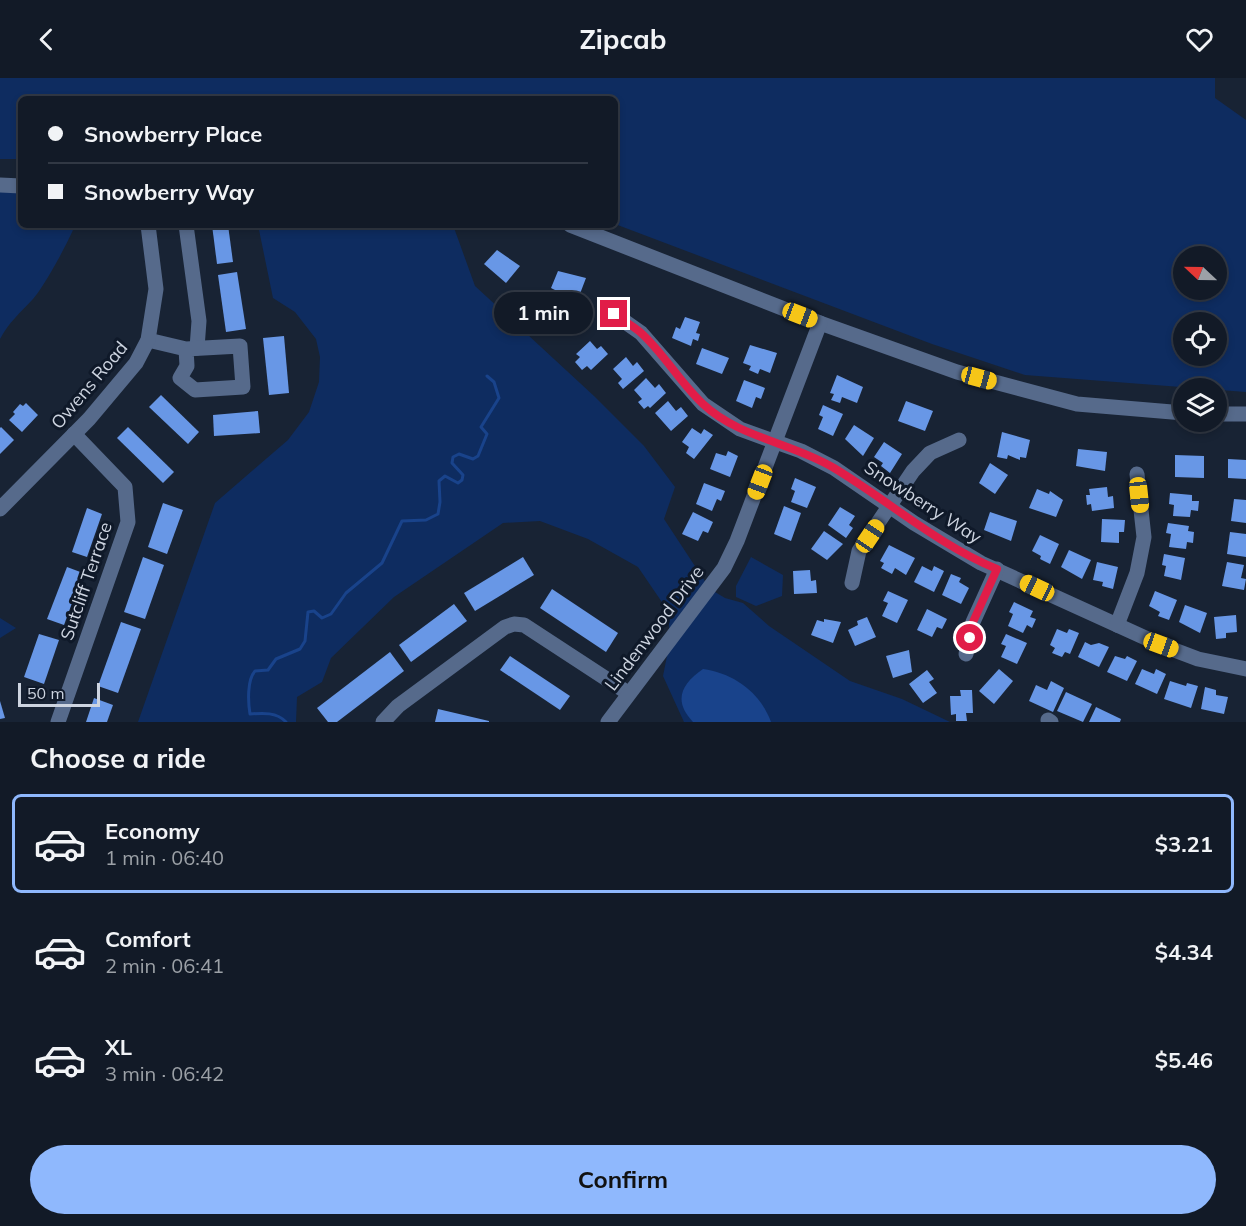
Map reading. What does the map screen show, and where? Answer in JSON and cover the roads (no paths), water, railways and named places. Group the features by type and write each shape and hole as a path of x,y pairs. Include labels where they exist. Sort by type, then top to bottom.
{"street":[{"path":"0,185 18,186"},
{"name":"Owens Road","path":"0,509 74,435 136,363 148,340 156,289 148,228"},
{"path":"148,340 191,348 198,321 186,228"},
{"path":"578,228 820,323 957,372 1077,404 1173,412"},
{"name":"Snowberry Way","path":"614,314 641,333 703,404 740,429 834,468 981,563 1198,659 1246,669"},
{"name":"Lindenwood Drive","path":"608,722 628,693 700,604 724,568 820,323"},
{"path":"1227,414 1246,414"},
{"name":"Sutcliff Terrace","path":"58,722 128,522 129,510 125,487 74,435"},
{"path":"852,583 859,551 913,471 930,453 959,440"},
{"path":"1117,625 1137,573 1144,537 1137,474"},
{"path":"966,654 973,622 997,569"},
{"path":"383,722 398,706 505,627 514,624 524,625 628,693"}],"waterway":[{"path":"286,722 274,715 250,714 249,691 252,675 255,671 268,670 276,659 300,649 305,641 308,612 314,611 322,618 331,614 346,593 382,563 402,521 426,520 438,514 439,481 445,476 458,483 462,480 463,475 452,463 453,457 459,454 473,459 478,456 487,434 481,427 499,398 494,382 487,376"}]}
